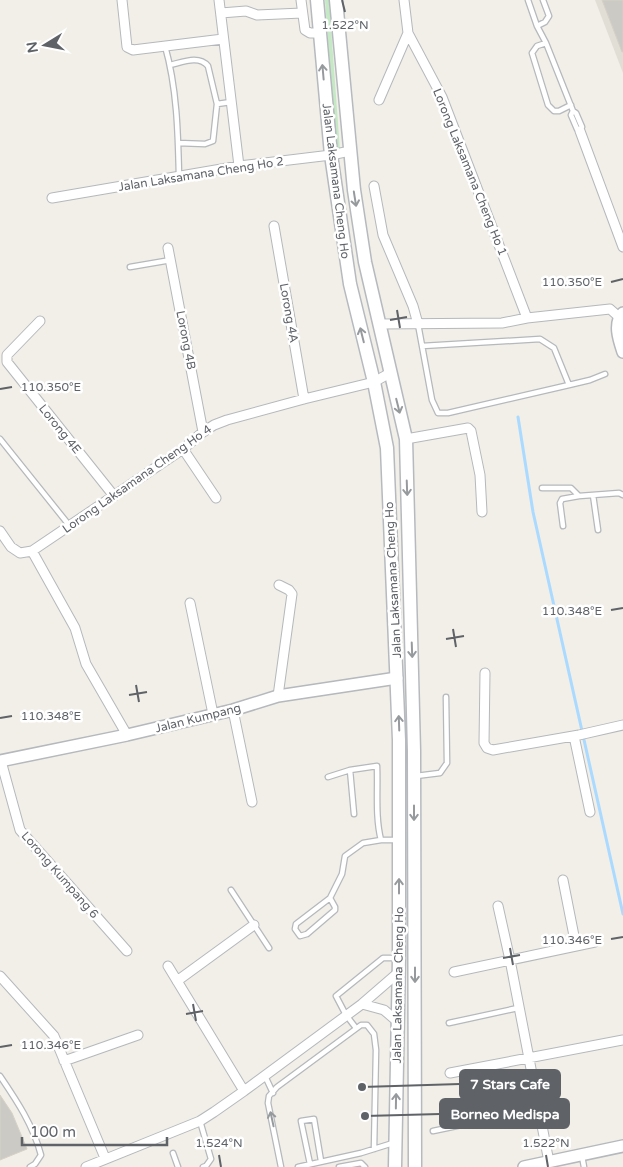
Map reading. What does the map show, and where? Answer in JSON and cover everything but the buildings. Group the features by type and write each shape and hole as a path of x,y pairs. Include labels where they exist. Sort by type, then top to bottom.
{"main road":[{"name":"Jalan Laksamana Cheng Ho","path":"317,0 331,155 350,284 388,448 390,530 398,678 400,958 395,1167"},
{"name":"Jalan Laksamana Cheng Ho","path":"336,0 354,190 365,262 406,439 414,776 415,1167"}],"street":[{"path":"122,0 127,47 133,50 223,39"},
{"path":"219,0 222,12 223,39 239,166"},
{"path":"301,0 306,32 319,33"},
{"name":"Lorong Laksamana Cheng Ho 1","path":"404,0 408,33 442,97 527,318"},
{"path":"222,12 246,11 257,15 302,13"},
{"path":"379,100 408,33"},
{"path":"580,130 623,247"},
{"name":"Jalan Laksamana Cheng Ho 2","path":"52,198 239,166 350,151"},
{"path":"374,186 383,235 413,306 418,324"},
{"name":"Lorong 4A","path":"274,226 304,399"},
{"name":"Lorong 4B","path":"168,248 204,432"},
{"path":"380,324 502,323 527,318 610,309 621,315 618,337 623,352"},
{"name":"Lorong 4E","path":"40,321 7,355 7,362 114,496"},
{"name":"Lorong Laksamana Cheng Ho 4","path":"32,551 183,449 214,425 304,399 374,382 390,373"},
{"path":"406,439 468,428 471,431 480,475 482,512"},
{"path":"183,449 216,498"},
{"path":"0,531 12,547 20,553 32,551 75,628 86,664 127,735"},
{"path":"278,696 292,594 289,590 280,586"},
{"path":"190,603 213,714"},
{"path":"485,673 484,743 486,748 493,750 623,725"},
{"name":"Jalan Kumpang","path":"0,761 127,735 233,710 278,696 398,678"},
{"path":"233,710 252,802"},
{"path":"577,735 590,812"},
{"name":"Lorong Kumpang 6","path":"0,761 20,830 127,951"},
{"path":"563,880 576,946"},
{"path":"498,906 549,1162"},
{"path":"177,981 254,925"},
{"path":"454,972 595,942"},
{"path":"168,966 244,1091"},
{"path":"92,1166 104,1158 200,1121 265,1076 362,1004 399,972"},
{"path":"0,976 54,1036 104,1158"},
{"path":"362,1004 384,1010 398,1022"},
{"path":"64,1061 138,1035"},
{"path":"450,1073 623,1040"},
{"path":"524,1167 623,1146"}],"lane":[{"path":"529,0 537,26 546,43 572,108 571,115 577,129 580,130"},
{"path":"537,26 545,22 549,16 544,0"},
{"path":"546,43 537,46 532,53 548,105 554,110 572,108"},
{"path":"165,46 170,65 178,143 179,176"},
{"path":"170,65 199,59 205,62 208,66 217,104 213,141 205,144 178,143"},
{"path":"217,104 231,102"},
{"path":"130,267 171,260"},
{"path":"418,324 432,400 438,413 448,413 569,385 605,374"},
{"path":"422,346 540,339 554,348 569,385"},
{"path":"0,439 70,526"},
{"path":"542,488 571,488 579,496"},
{"path":"563,526 560,504 562,499 619,493 623,495"},
{"path":"593,495 598,530"},
{"path":"414,776 440,773 447,763 446,697"},
{"path":"328,777 350,770 377,766 377,815 381,840"},
{"path":"350,770 354,814"},
{"path":"330,898 335,910 307,934 300,936 295,930 296,924 330,898 342,874 345,856 363,843 399,840"},
{"path":"231,890 269,948"},
{"path":"356,1028 346,1015 336,996 383,958 400,958"},
{"path":"448,1023 518,1008"},
{"path":"282,1167 268,1104 269,1096 361,1025 367,1025 374,1034 376,1050 374,1149"},
{"path":"0,1076 22,1108 37,1140 41,1155 35,1164 30,1167"},
{"path":"265,1076 273,1093"},
{"path":"434,1131 538,1109"},
{"path":"310,1164 301,1121 314,1119 322,1161"},
{"path":"200,1121 211,1158 206,1166 203,1167"},
{"path":"298,1167 396,1143"},
{"path":"173,1153 178,1167"},
{"path":"582,1155 584,1167"},
{"path":"339,1167 361,1163 365,1167"}],"shaded area":[{"path":"595,0 623,0 623,73"}],"green space":[{"path":"325,0 329,0 340,151 336,151"}],"waterway":[{"path":"518,417 533,512 623,914"}],"place":[{"name":"7 Stars Cafe","path":"362,1087"},
{"name":"Borneo Medispa","path":"365,1116"}]}
